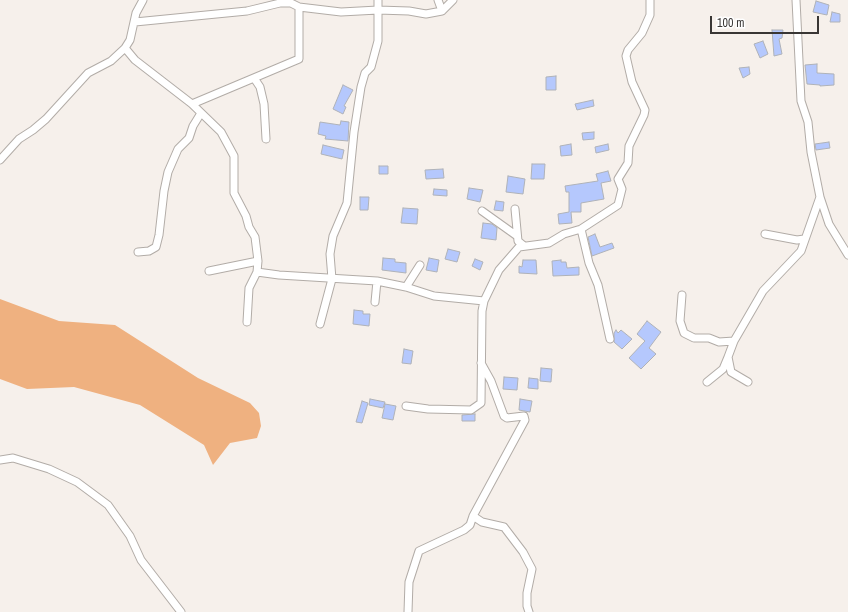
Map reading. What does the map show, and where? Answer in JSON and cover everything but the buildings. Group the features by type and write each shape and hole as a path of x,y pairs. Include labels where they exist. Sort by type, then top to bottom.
{"street":[{"path":"0,160 19,139 46,119 88,73 112,61 125,48 130,40 136,13 143,0"},
{"path":"320,324 332,279 330,254 333,236 347,203 354,132 361,87 365,73 371,67 378,41 378,0"},
{"path":"438,0 442,11"},
{"path":"135,22 247,11 280,3 291,3 299,7 341,12 378,10 409,11 426,14 442,11 453,0"},
{"path":"406,406 428,409 471,410 481,403 482,389 480,362 484,301 499,270 517,248 549,243 564,234 581,229 616,207 622,194 618,179 628,163 629,146 645,110 632,82 626,56 628,50 642,33 650,15 650,0"},
{"path":"796,0 801,101 808,122 811,152 820,197 829,224 848,255"},
{"path":"192,104 299,59 299,7"},
{"path":"125,48 135,60 192,104 221,132 234,156 234,193 246,216 249,228 255,237 258,260 257,272 249,288 247,322"},
{"path":"254,78 260,88 264,104 266,139"},
{"path":"138,252 149,251 156,247 168,172 178,149 189,138 193,126 201,113"},
{"path":"707,382 723,369 734,342 764,291 801,251 820,197"},
{"path":"515,210 518,241 524,246"},
{"path":"482,211 517,236"},
{"path":"581,229 589,263 598,285 610,339"},
{"path":"765,234 797,240 804,239"},
{"path":"209,271 258,260"},
{"path":"406,287 420,265"},
{"path":"257,272 332,279 377,281 406,287 434,296 484,301"},
{"path":"375,302 377,281"},
{"path":"682,295 680,321 684,333 694,338 709,338 719,342 734,342"},
{"path":"728,357 731,372 748,382"},
{"path":"408,612 409,582 419,551 464,530 470,525 473,516 525,420 524,416 506,418 504,416 491,382 480,362"},
{"path":"0,460 13,458 49,469 78,482 108,505 130,536 141,560 181,612"},
{"path":"473,516 482,522 504,527 523,552 532,569 527,593 527,606 529,612"}],"shaded area":[{"path":"0,299 59,321 115,325 198,378 250,403 259,413 261,426 257,438 230,443 213,465 204,445 140,405 74,387 27,389 0,379"}]}
